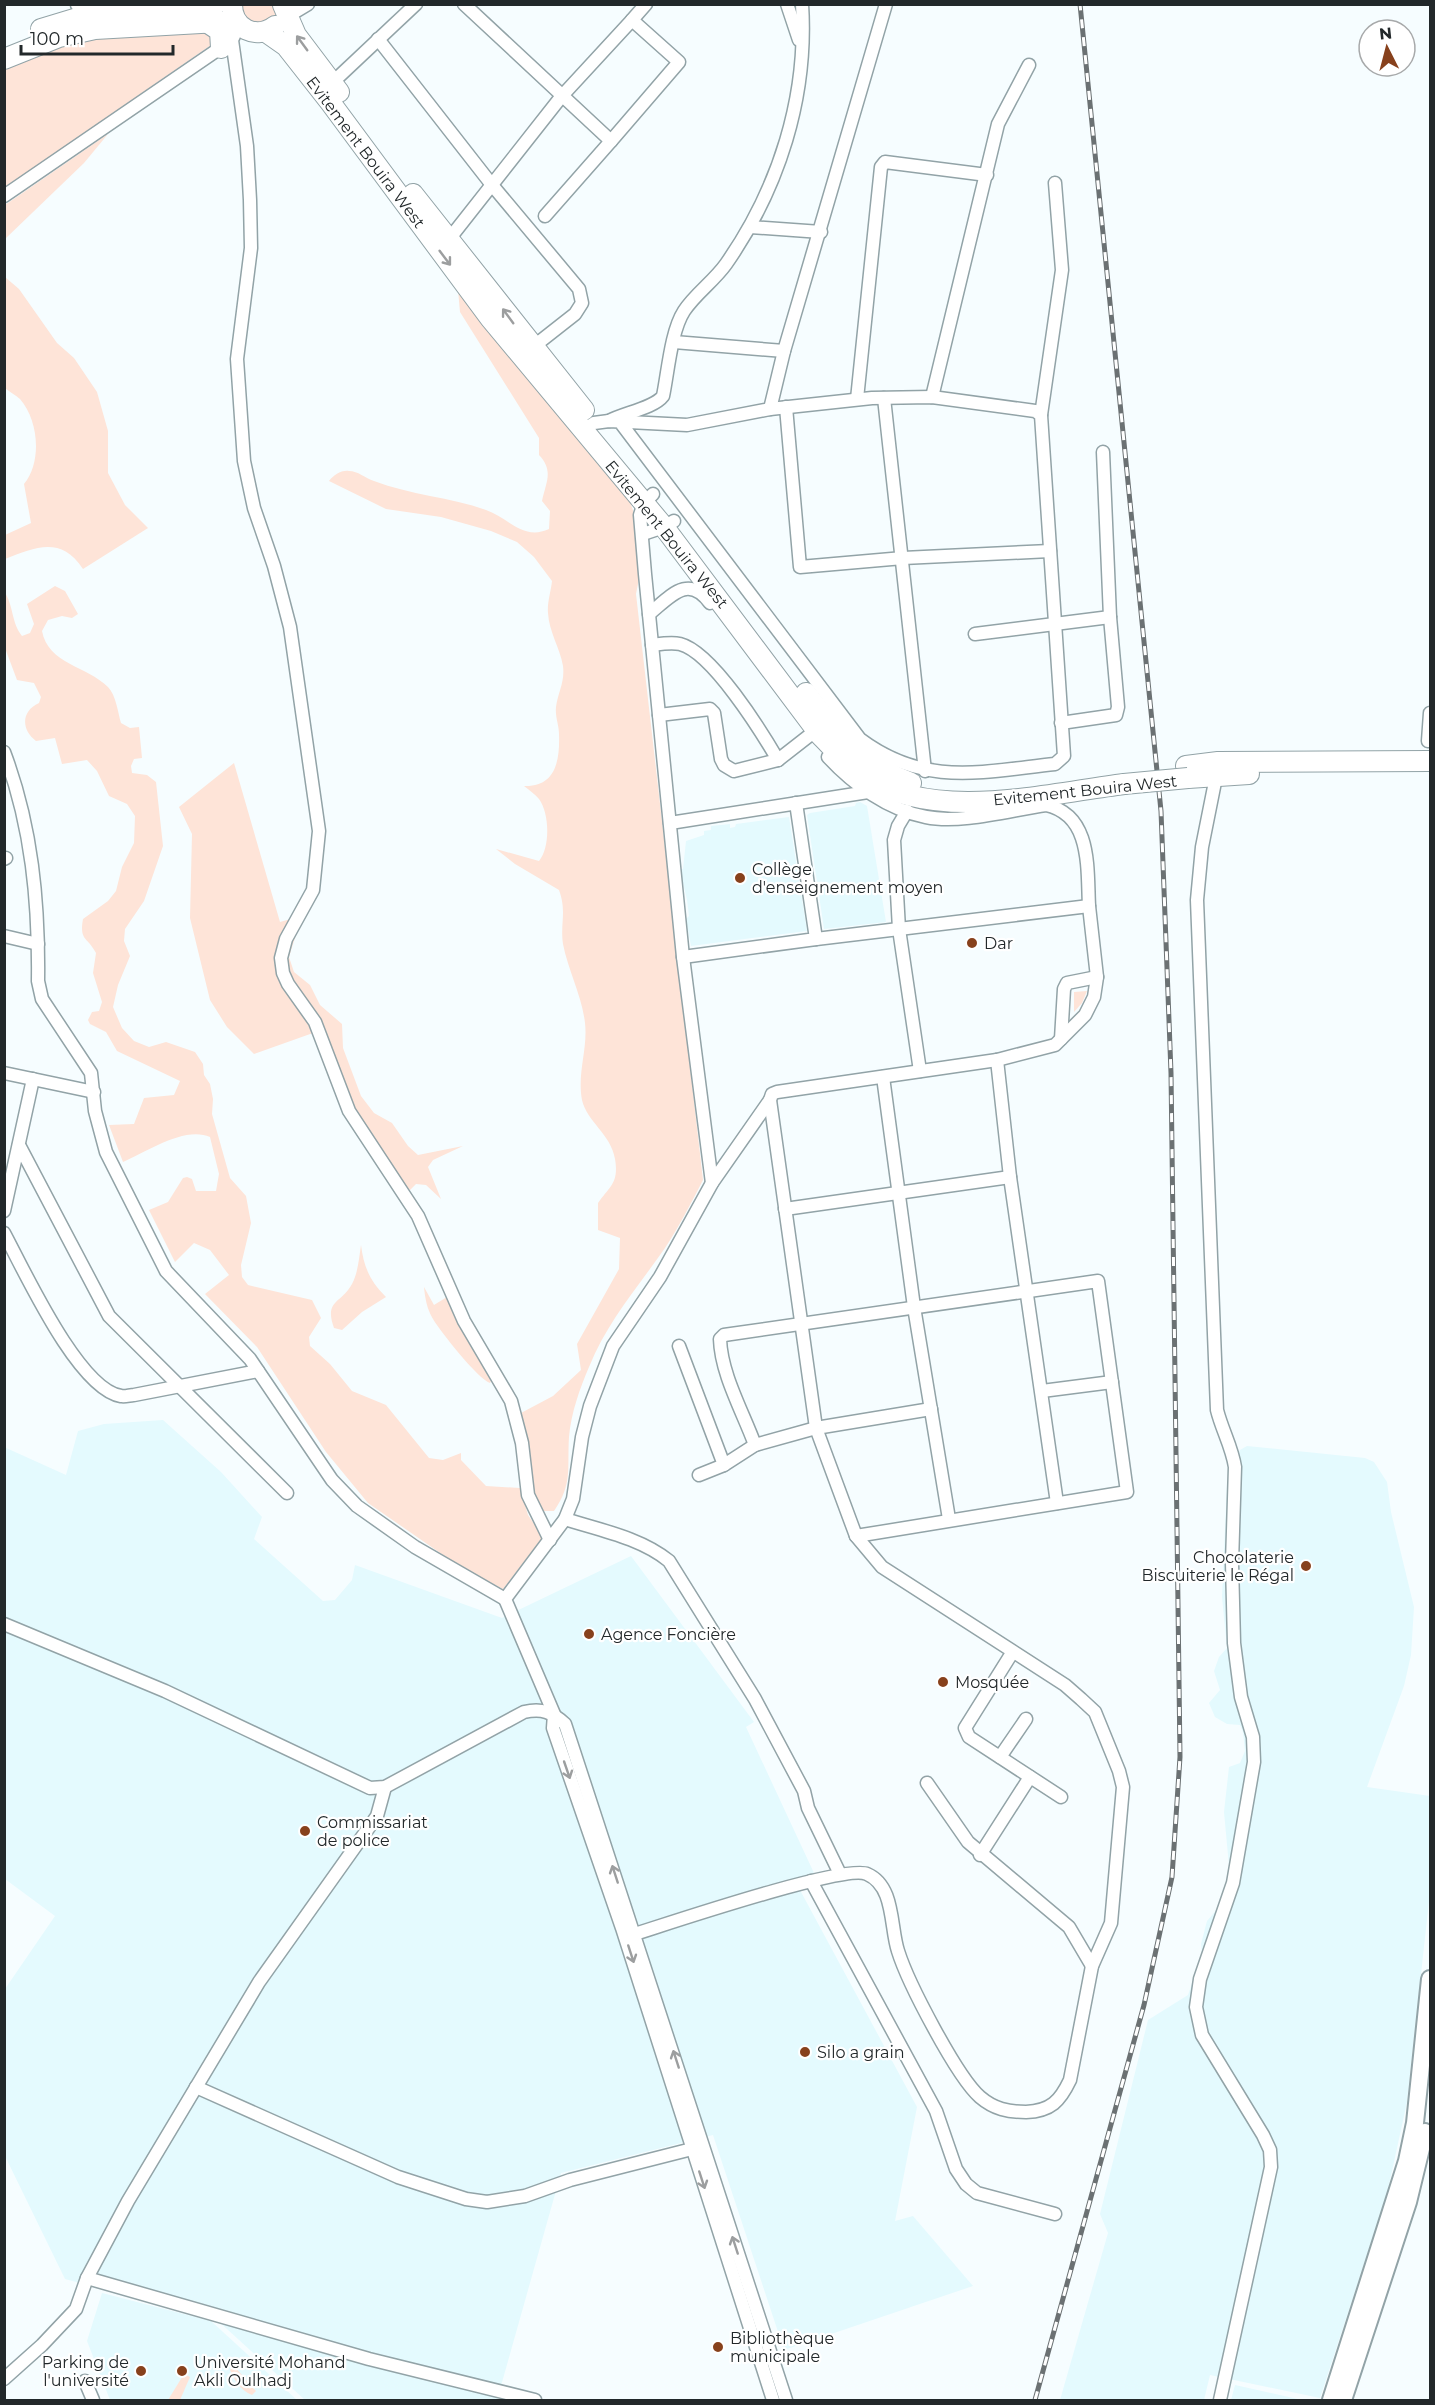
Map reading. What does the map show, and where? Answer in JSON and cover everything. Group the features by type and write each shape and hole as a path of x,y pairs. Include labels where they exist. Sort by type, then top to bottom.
{"highway":[{"path":"4,45 79,7 216,4"},
{"path":"4,59 59,37 87,31 206,21 256,23"},
{"name":"Evitement Bouira West","path":"206,21 219,31 256,23 286,46 490,318 602,424"},
{"name":"Evitement Bouira West","path":"256,23 332,84 418,201 450,238 533,347 602,424 649,499 829,724 867,762 915,785 964,790 1217,769"},
{"name":"Evitement Bouira West","path":"669,524 820,735 863,776 894,791 938,802 1061,800 1123,778"},
{"path":"1217,769 1431,760"},
{"path":"1217,769 1276,773 1431,774"}],"main road":[{"path":"1331,2400 1407,2162 1415,2123 1431,1979"},
{"path":"1343,2400 1408,2202 1419,2162 1431,2088"}],"street":[{"path":"4,196 256,23 308,4"},
{"path":"332,84 416,4"},
{"path":"464,4 610,141"},
{"path":"450,238 561,97 646,4"},
{"path":"787,4 803,50"},
{"path":"602,424 627,412 658,403 663,396 674,342 683,312 710,285 750,227 776,172 800,85 803,50 802,4"},
{"path":"770,409 784,351 821,232 885,4"},
{"path":"545,216 679,62 632,20"},
{"path":"256,23 248,146 251,249 237,359 244,461 254,508 274,566 290,627 319,831 313,890 286,939 281,958 283,973 288,984 315,1022 349,1111 418,1216 464,1321 511,1401 522,1443 528,1495 550,1540"},
{"path":"378,39 492,185 579,288 582,303 575,314 533,347"},
{"path":"932,397 998,124 1029,65"},
{"path":"857,399 881,167 885,162 987,175"},
{"path":"602,424 860,739 882,755 925,771 949,774 1055,764 1064,756 1041,415 1062,270 1055,183"},
{"path":"750,227 821,232"},
{"path":"674,342 784,351"},
{"path":"602,424 687,425 786,407 857,399 932,397 1035,411 1041,415"},
{"path":"884,398 925,771"},
{"path":"786,407 800,567 903,558 1050,551"},
{"path":"1061,723 1116,715 1118,707 1110,617 1102,452"},
{"path":"649,499 640,515 683,957 711,1183"},
{"path":"642,534 669,524"},
{"path":"506,1599 565,1519 579,1470 585,1427 609,1355 660,1277 711,1183 772,1094 997,1060 1041,1050 1061,1039 1085,1016 1094,997 1097,977 1083,842 1078,827 1061,800 1046,805 946,819 926,817 907,811 868,792 839,769 810,735 702,593 694,588 685,588 649,614"},
{"path":"975,634 1110,617"},
{"path":"652,645 680,644 705,658 760,730 778,760"},
{"path":"659,715 710,709 714,713 721,759 729,770 778,760 810,735"},
{"path":"1431,713 1428,741 1431,741"},
{"path":"4,752 34,867 38,981 42,999 86,1063 106,1152 166,1271 240,1348 332,1480 357,1506 415,1547 506,1599 554,1714 565,1724 786,2400"},
{"path":"1217,769 1202,847 1197,900 1200,986 1217,1410 1221,1427 1233,1452 1235,1467 1232,1582 1234,1643 1241,1697 1252,1737 1254,1762 1233,1883 1200,1979 1196,2007 1202,2035 1263,2135 1270,2150 1271,2167 1220,2400"},
{"path":"670,823 868,792"},
{"path":"796,803 816,939"},
{"path":"907,811 898,826 894,840 899,929 920,1071"},
{"path":"683,957 1089,906"},
{"path":"4,936 38,944"},
{"path":"1061,1039 1064,988 1067,983 1097,977"},
{"path":"997,1060 1010,1177 1057,1503"},
{"path":"4,1073 94,1092"},
{"path":"883,1077 914,1307 949,1519"},
{"path":"4,1211 33,1078"},
{"path":"635,1934 811,1881 840,1874 858,1872 867,1874 882,1886 887,1896 898,1951 916,1993 978,2095 996,2108 1007,2112 1036,2112 1048,2109 1061,2097 1070,2080 1092,1966 1111,1923 1123,1799 1119,1771 1095,1712 1065,1685 1012,1653 882,1567 856,1536 816,1428 770,1100"},
{"path":"19,1145 109,1316 287,1492"},
{"path":"785,1209 1010,1177"},
{"path":"4,1233 60,1336 90,1374 113,1393 122,1396 258,1371"},
{"path":"755,1445 726,1368 720,1339 724,1335 1098,1281 1127,1492 949,1519 856,1536"},
{"path":"678,1346 724,1465"},
{"path":"1042,1391 1112,1382"},
{"path":"699,1474 724,1465 755,1445 816,1428 931,1409"},
{"path":"565,1519 637,1542 657,1551 669,1561 755,1699 804,1791 808,1808 840,1874"},
{"path":"4,1624 165,1691 370,1788 385,1787 513,1716 534,1710 554,1714"},
{"path":"1012,1653 965,1728 969,1737 1061,1797"},
{"path":"554,1714 553,1728 622,1929 773,2400"},
{"path":"1000,1757 1026,1719"},
{"path":"980,1855 1030,1777"},
{"path":"927,1783 968,1842 980,1855 1069,1927 1092,1966"},
{"path":"4,2379 68,2319 82,2298 87,2278 128,2201 196,2086 259,1982 377,1816 385,1787"},
{"path":"811,1881 936,2111 956,2169 966,2184 977,2193 1055,2214"},
{"path":"196,2086 398,2177 466,2199 487,2202 525,2196 570,2180 692,2149"},
{"path":"87,2278 369,2359 535,2400"},
{"path":"85,2381 93,2400"}],"shaded area":[{"path":"238,5 277,5 276,15 269,24 246,23"},
{"path":"208,32 212,39 211,45 5,188 5,70 31,57 90,38"},
{"path":"108,134 84,163 5,239 5,205"},
{"path":"5,277 19,289 57,343 74,358 97,392 108,431 108,473 125,505 148,528 83,569 75,559 57,548 38,548 5,559 5,535 31,523 24,484 34,465 36,442 31,418 26,408 20,399 5,388"},
{"path":"458,290 499,344 629,499 637,523 641,557 636,594 703,1180 670,1240 614,1320 596,1351 582,1383 574,1410 569,1437 567,1484 554,1511 538,1511 534,1499 521,1413 553,1396 581,1370 577,1344 619,1269 620,1238 598,1230 598,1203 615,1179 616,1167 609,1142 589,1115 582,1100 585,1023 563,944 563,905 559,890 515,864 496,849 539,861 547,840 547,822 543,805 524,786 543,782 549,777 557,763 559,734 556,707 563,666 548,613 552,581 534,557 517,542 491,531 441,517 386,509 329,481 340,472 352,471 388,486 486,510 524,530 540,532 549,529 550,511 542,501 548,472 539,455 539,438 460,312"},
{"path":"55,586 65,591 78,614 72,618 62,616 48,620 42,631 46,642 60,658 99,680 111,690 121,723 130,728 139,727 142,758 134,759 131,766 132,773 147,775 156,782 163,846 144,901 125,929 124,941 130,956 118,985 113,1007 122,1028 134,1041 149,1047 166,1042 195,1052 203,1064 204,1075 210,1084 213,1099 212,1114 230,1178 246,1196 251,1223 241,1265 242,1277 248,1285 312,1300 321,1318 309,1337 310,1346 330,1364 352,1391 386,1405 429,1458 443,1460 461,1453 461,1460 486,1486 520,1488 528,1515 543,1537 503,1589 459,1566 368,1503 326,1452 257,1347 205,1294 229,1275 210,1250 194,1243 175,1262 149,1210 168,1202 183,1178 192,1179 196,1191 216,1191 219,1174 210,1137 189,1135 177,1137 123,1162 109,1125 134,1124 144,1098 174,1095 180,1081 117,1051 106,1032 90,1024 88,1020 92,1012 99,1011 102,1002 93,973 96,953 83,935 83,919 108,901 116,891 122,867 134,843 135,816 127,804 109,796 97,771 87,760 62,764 55,738 36,741 28,732 26,716 33,706 39,703 41,697 34,683 17,680 5,648 4,591 18,631 22,636 30,633 34,624 27,604"},
{"path":"234,763 280,922 294,918 299,925 289,957 294,972 310,985 320,1005 342,1024 343,1048 361,1096 374,1113 392,1123 408,1146 418,1155 463,1146 433,1160 428,1167 441,1199 426,1185 416,1184 410,1190 384,1172 342,1106 313,1033 254,1054 227,1027 210,1000 190,918 192,834 179,807"},
{"path":"860,802 867,806 886,922 824,929 807,815 855,806"},
{"name":"Collège d'enseignement moyen","path":"789,817 807,931 691,946 686,919 689,916 687,900 680,870 683,869 686,841 704,835 704,831 711,830 711,826 730,824 730,828 735,827 736,824"},
{"path":"1087,991 1082,1003 1074,1012 1074,992"},
{"path":"361,1245 369,1274 386,1297 362,1312 342,1330 334,1328 331,1319 332,1307 354,1280"},
{"path":"424,1287 434,1305 447,1297 490,1383 484,1380 469,1364 437,1325 428,1307"},
{"path":"163,1420 221,1472 262,1517 254,1539 323,1601 335,1600 352,1580 355,1565 502,1618 631,1556 754,1722 746,1727 814,1873 794,1879 917,2107 895,2221 913,2216 973,2286 784,2350 713,2135 561,2173 497,2400 305,2400 216,2319 65,2279 5,2156 5,1989 55,1916 5,1879 4,1447 66,1475 78,1431 104,1424"},
{"path":"1247,1446 1365,1458 1374,1462 1387,1482 1391,1512 1414,1607 1411,1655 1404,1686 1367,1787 1430,1796 1430,1892 1407,2102 1387,2194 1320,2398 1210,2375 1204,2400 1060,2400 1108,2233 1100,2214 1148,2020 1188,1995 1202,1954 1201,1944 1207,1921 1218,1908 1225,1888 1229,1866 1224,1812 1229,1767 1240,1763 1245,1751 1240,1725 1227,1724 1215,1717 1209,1703 1220,1690 1214,1671 1219,1657 1227,1648 1222,1597 1227,1484 1233,1461 1240,1450"},
{"name":"Université Mohand Akli Oulhadj","path":"102,2293 211,2321 297,2400 110,2400 87,2341"},
{"path":"234,2366 256,2391 252,2395 244,2391 236,2381 230,2370"},
{"path":"184,2374 190,2377 180,2400 168,2400"},
{"path":"1235,2385 1302,2400 1231,2400"}],"railway":[{"path":"1035,2400 1144,2005 1172,1877 1180,1757 1171,1073 1161,811 1080,4"}],"place":[{"name":"Collège d'enseignement moyen","path":"740,878"},
{"name":"Dar","path":"972,943"},
{"name":"Chocolaterie Biscuiterie le Régal","path":"1306,1566"},
{"name":"Agence Foncière","path":"589,1634"},
{"name":"Mosquée","path":"943,1682"},
{"name":"Commissariat de police","path":"305,1831"},
{"name":"Silo a grain","path":"805,2052"},
{"name":"Bibliothèque municipale","path":"718,2347"},
{"name":"Parking de l'université","path":"141,2371"},
{"name":"Université Mohand Akli Oulhadj","path":"182,2371"}]}
